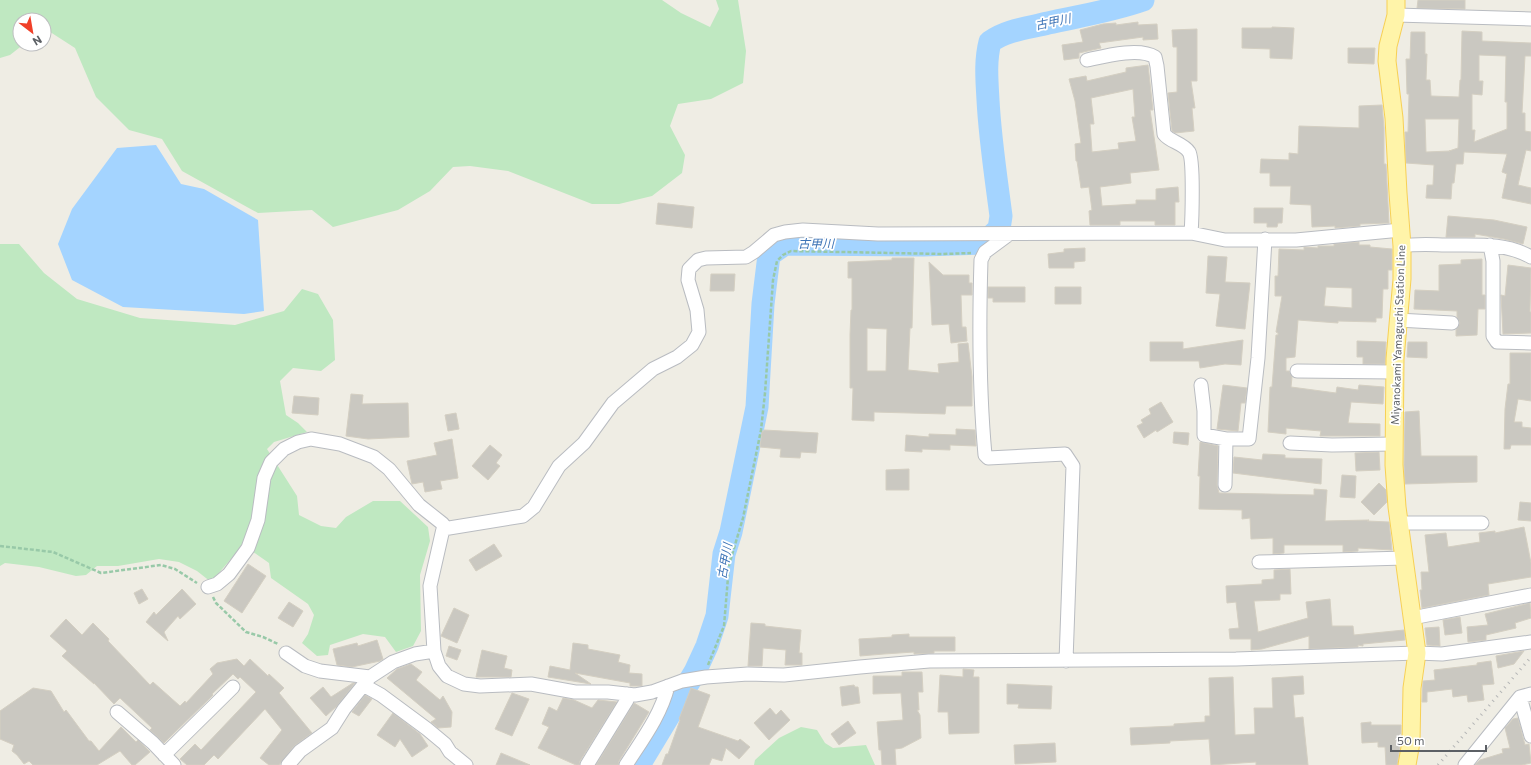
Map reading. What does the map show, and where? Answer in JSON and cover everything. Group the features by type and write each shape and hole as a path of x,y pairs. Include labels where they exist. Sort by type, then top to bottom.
{"main road":[{"name":"Miyanokami Yamaguchi Station Line","path":"1396,7 1388,46 1388,61 1394,118 1402,279 1395,372 1394,465 1404,558 1417,653 1412,688 1411,742 1407,765"}],"street":[{"path":"1396,7 1531,19"},
{"path":"1087,60 1114,54 1148,53 1155,57 1164,134 1168,140 1180,145 1189,152 1191,164 1192,233"},
{"path":"444,528 523,516 534,507 559,466 584,443 613,403 653,369 677,356 692,345 699,332 697,310 688,280 689,269 698,260 706,258 746,257 774,235 785,232 803,230 878,234 1192,233 1225,240 1401,238 1416,244 1490,245 1503,247 1531,257"},
{"path":"1008,234 985,252 981,260 979,320 980,385 984,455 988,458 1065,454 1073,466 1066,661"},
{"path":"1201,385 1204,411 1204,435 1226,439 1250,439 1258,358 1265,239"},
{"path":"1490,245 1493,260 1493,336 1497,342 1531,343"},
{"path":"1398,320 1452,323"},
{"path":"1297,371 1395,372"},
{"path":"208,587 217,584 229,574 248,548 258,520 264,478 271,462 284,449 298,442 311,439 340,444 374,457 389,469 420,505 443,524 444,528 430,586 434,651 439,666 447,676 464,684 480,686 531,684 575,692 635,695 652,692 682,681 706,677 748,674 784,675 929,661 1236,659 1417,653 1442,654 1531,642"},
{"path":"1225,485 1226,439"},
{"path":"1290,443 1332,445 1394,444"},
{"path":"1400,523 1482,523"},
{"path":"1259,562 1404,558"},
{"path":"1412,618 1531,595"},
{"path":"288,765 300,751 332,728 344,709 367,681 393,662 415,654 434,651"},
{"path":"286,653 305,666 320,671 367,681 381,695 445,744 450,752 466,765"},
{"path":"626,765 655,720 666,698 668,686"},
{"path":"164,755 233,687"},
{"path":"587,765 627,700 627,694"},
{"path":"1526,696 1531,736"},
{"path":"1465,765 1526,696"},
{"path":"117,712 174,765"}],"path":[{"path":"706,677 707,669 724,626 729,565 743,518 761,430 773,280 777,261 783,255 791,251 943,254 985,252"},
{"path":"0,546 53,552 101,573 161,565 175,568 196,583 208,587 216,603 246,632 277,643 286,653"}],"green space":[{"path":"0,0 662,0 681,13 710,27 719,9 716,0 738,0 746,51 743,83 711,99 678,104 670,126 685,155 682,173 652,196 619,204 592,204 508,171 470,166 453,167 430,191 398,210 333,227 312,210 258,213 182,171 162,139 129,130 96,97 75,48 52,33 52,12 12,12 12,52 14,52 10,55 0,58"},
{"path":"0,244 19,244 44,273 77,299 140,318 235,325 284,311 302,289 318,294 333,320 335,360 321,371 293,368 280,381 286,415 298,423 307,432 274,442 267,449 297,496 299,515 321,526 336,528 346,517 373,501 400,501 428,527 430,541 420,575 421,631 413,646 396,652 385,637 363,634 330,645 328,655 317,656 302,643 308,634 314,615 308,604 271,578 269,563 243,545 211,582 197,571 179,562 159,559 118,566 97,566 86,575 76,576 39,567 5,563 0,566"},
{"path":"801,727 817,730 825,743 833,748 866,745 875,765 754,765 755,760 779,738"}],"water":[{"path":"156,145 181,184 204,189 258,220 264,311 244,314 123,307 72,280 58,244 72,209 117,148"}],"building":[{"path":"1418,0 1465,0 1465,9 1417,8"},
{"path":"1138,22 1138,25 1157,24 1158,39 1143,40 1143,37 1099,43 1101,48 1079,53 1079,58 1064,60 1062,45 1083,42 1080,30 1103,24 1116,23 1116,25"},
{"path":"1242,28 1294,28 1292,59 1270,58 1270,49 1242,48"},
{"path":"1197,29 1197,81 1191,81 1195,108 1192,108 1194,131 1175,133 1172,131 1168,93 1177,92 1177,47 1173,47 1172,30"},
{"path":"1462,31 1482,32 1482,41 1531,43 1531,56 1525,56 1522,113 1525,113 1525,131 1531,132 1531,151 1526,150 1518,185 1531,188 1531,204 1502,198 1507,174 1502,172 1507,154 1464,152 1463,164 1456,164 1454,183 1452,183 1451,199 1426,198 1427,185 1433,185 1434,165 1406,163 1405,132 1408,132 1409,94 1407,94 1406,59 1410,59 1411,32 1425,32 1425,54 1427,54 1426,80 1430,80 1431,96 1459,97 1461,80","holes":["1479,55 1506,56 1505,102 1507,102 1507,129 1474,142 1475,130 1472,130 1472,94 1482,95 1483,81 1479,81","1425,119 1459,119 1458,148 1450,151 1426,152"]},
{"path":"1348,48 1375,48 1374,64 1348,63"},
{"path":"1148,65 1153,110 1150,110 1159,170 1130,173 1131,183 1100,187 1102,206 1136,204 1136,200 1156,200 1156,189 1178,187 1179,202 1175,202 1175,225 1155,225 1155,221 1120,221 1120,225 1090,225 1089,211 1092,210 1089,187 1081,188 1076,161 1075,144 1081,143 1075,101 1069,79 1086,76 1087,81 1126,72 1126,68","holes":["1133,89 1135,117 1132,117 1136,141 1118,143 1119,149 1092,152 1090,124 1094,124 1091,98"]},
{"path":"1382,105 1384,128 1384,164 1386,164 1389,223 1360,224 1360,226 1335,228 1335,226 1312,227 1311,205 1290,204 1291,186 1270,186 1270,173 1260,173 1261,159 1289,160 1289,153 1298,154 1299,126 1359,128 1359,106"},
{"path":"658,203 694,207 692,228 656,224"},
{"path":"1254,208 1283,208 1282,223 1278,223 1277,227 1267,227 1267,223 1254,223"},
{"path":"1448,216 1494,220 1527,227 1523,244 1475,234 1475,237 1446,237"},
{"path":"1359,242 1359,245 1370,245 1370,247 1392,249 1392,270 1388,270 1388,289 1383,289 1382,318 1376,318 1376,322 1338,321 1338,323 1298,320 1295,357 1286,358 1286,371 1289,371 1292,377 1291,387 1336,393 1337,387 1358,390 1359,385 1384,387 1383,404 1351,402 1348,423 1380,424 1380,436 1320,436 1321,431 1286,428 1286,434 1268,432 1270,387 1272,387 1276,335 1278,335 1276,332 1282,296 1275,296 1275,276 1278,276 1279,249 1304,250 1304,247 1318,248 1318,246 1334,246 1334,244","holes":["1326,287 1352,288 1352,308 1324,306"]},
{"path":"1085,248 1085,261 1074,262 1074,268 1049,268 1048,254 1064,252 1064,249"},
{"path":"1208,256 1227,257 1225,282 1250,283 1245,329 1216,326 1220,294 1206,293"},
{"path":"892,258 914,258 912,328 910,328 908,370 939,373 938,364 959,362 958,344 968,343 972,377 972,406 946,406 945,414 874,412 874,421 852,420 853,388 850,388 850,335 852,278 848,278 848,262 892,260","holes":["867,328 887,329 886,371 867,371"]},
{"path":"1482,259 1482,295 1485,295 1485,309 1478,309 1477,335 1456,336 1456,330 1460,323 1457,317 1457,311 1414,309 1415,290 1439,291 1439,265 1461,264 1461,260"},
{"path":"929,262 943,275 969,275 969,283 972,283 972,295 961,295 962,327 966,327 967,341 951,343 949,324 932,325"},
{"path":"1508,265 1531,268 1531,333 1503,334 1501,295 1505,296"},
{"path":"711,274 735,274 734,291 710,291"},
{"path":"988,287 1025,287 1025,302 993,302 993,298 988,298"},
{"path":"1055,287 1081,287 1081,304 1055,304"},
{"path":"1243,340 1241,365 1225,364 1200,368 1199,361 1150,361 1150,342 1183,342 1183,349"},
{"path":"1357,341 1386,342 1385,364 1363,364 1363,357 1357,357"},
{"path":"1408,342 1427,342 1427,358 1407,357"},
{"path":"1510,353 1531,353 1531,401 1518,399 1514,422 1522,422 1522,427 1531,428 1531,445 1511,445 1510,449 1504,449 1505,409 1508,384 1510,384"},
{"path":"1223,385 1247,388 1245,403 1241,403 1238,431 1217,429"},
{"path":"351,394 363,395 362,404 408,403 409,437 368,439 346,436"},
{"path":"294,396 319,398 318,415 292,413"},
{"path":"1161,402 1173,422 1157,432 1156,430 1144,438 1137,426 1143,423 1141,420 1151,414 1149,409"},
{"path":"1419,411 1421,456 1477,456 1477,482 1405,484 1405,412"},
{"path":"456,413 459,429 448,431 445,415"},
{"path":"956,429 975,430 976,446 950,445 950,450 922,449 922,452 905,451 906,435 929,437 929,434 956,435"},
{"path":"762,431 818,433 816,453 801,452 800,458 780,457 781,449 760,447"},
{"path":"1174,432 1189,433 1188,445 1173,443"},
{"path":"452,439 458,478 440,481 442,489 425,492 423,482 412,484 407,461 437,455 434,443"},
{"path":"1200,442 1218,446 1217,485 1219,493 1314,495 1314,489 1327,490 1325,521 1369,520 1367,521 1389,522 1392,550 1358,548 1358,551 1343,552 1343,545 1284,545 1284,553 1273,554 1273,538 1251,539 1250,518 1242,519 1242,510 1199,509 1200,476 1198,476"},
{"path":"490,445 502,455 496,463 500,466 488,480 472,466"},
{"path":"1379,452 1380,470 1356,471 1355,453"},
{"path":"1263,454 1285,455 1285,458 1322,459 1321,484 1233,473 1234,457 1262,460"},
{"path":"909,469 909,490 886,490 886,470"},
{"path":"1342,475 1356,476 1355,498 1340,497"},
{"path":"1379,483 1386,490 1387,502 1374,515 1361,502"},
{"path":"1520,502 1531,503 1531,521 1518,520"},
{"path":"1524,527 1531,563 1531,577 1488,584 1489,595 1422,608 1420,590 1422,590 1421,572 1429,572 1425,535 1446,533 1448,547 1480,542 1479,533 1495,531 1495,533"},
{"path":"494,544 502,556 476,571 469,560"},
{"path":"248,564 266,576 242,613 224,601"},
{"path":"1290,569 1291,594 1280,594 1280,600 1254,601 1258,632 1308,618 1306,602 1330,599 1332,626 1353,626 1354,635 1404,630 1405,640 1363,644 1363,646 1358,645 1358,647 1309,649 1309,636 1262,649 1251,650 1251,639 1230,639 1229,629 1239,628 1236,602 1227,603 1226,586 1262,584 1262,580 1274,579 1274,570"},
{"path":"142,589 148,599 139,604 134,593"},
{"path":"182,589 196,604 180,619 178,616 164,632 168,641 146,622 154,612 156,615"},
{"path":"289,602 303,611 293,627 278,618"},
{"path":"1530,603 1531,618 1515,623 1516,628 1486,635 1486,640 1468,642 1467,627 1488,625 1485,614"},
{"path":"454,608 469,615 457,643 441,636"},
{"path":"1460,617 1462,633 1445,635 1443,620"},
{"path":"66,619 82,635 93,623 150,685 153,682 180,706 185,701 186,703 213,674 210,669 217,663 237,659 244,666 250,659 268,676 269,674 284,688 279,693 312,733 294,746 279,765 269,765 260,758 282,730 265,709 218,759 214,755 204,765 187,765 180,759 195,744 201,750 256,692 240,677 238,679 233,674 164,743 150,730 152,728 120,698 114,704 94,683 62,656 67,651 50,636"},
{"path":"751,623 801,630 799,653 802,653 802,665 785,665 786,650 763,648 762,666 748,666"},
{"path":"1439,627 1440,646 1427,645 1425,628"},
{"path":"909,634 909,637 955,637 955,651 860,656 859,639 892,637 892,635"},
{"path":"377,640 383,659 380,661 352,667 337,665 333,649 357,643 358,646"},
{"path":"573,643 588,645 588,649 620,655 618,662 630,665 629,673 642,674 642,686 630,686 630,683 575,673 591,684 548,677 550,666 570,670"},
{"path":"449,646 461,650 457,660 446,656"},
{"path":"482,650 507,656 504,668 512,670 511,677 476,677"},
{"path":"1524,651 1514,664 1498,668 1496,656"},
{"path":"1491,661 1494,684 1482,685 1484,700 1468,702 1467,695 1453,697 1452,689 1427,692 1427,702 1422,702 1423,681 1435,680 1434,670 1477,665 1477,663"},
{"path":"411,664 422,672 416,680 440,700 443,696 452,712 451,727 438,728 431,722 436,719 387,678 397,669"},
{"path":"963,669 974,670 973,677 979,677 979,733 949,734 948,712 938,712 940,675 963,677"},
{"path":"902,672 922,672 923,692 918,692 919,710 917,710 920,715 921,738 902,748 895,749 896,765 882,765 881,750 879,750 877,722 903,720 901,693 873,694 873,676 902,676"},
{"path":"1303,676 1304,694 1293,695 1295,718 1303,717 1308,765 1256,765 1256,762 1211,765 1209,739 1131,745 1130,728 1174,726 1174,724 1205,722 1205,716 1210,716 1209,678 1233,677 1235,735 1255,734 1254,708 1273,708 1272,678"},
{"path":"355,683 337,706 326,716 310,698 323,687 331,697"},
{"path":"1007,684 1052,686 1051,709 1018,708 1019,704 1007,704"},
{"path":"854,685 855,687 858,687 860,703 842,706 840,687"},
{"path":"33,688 51,691 64,712 66,710 89,741 91,741 99,751 121,727 136,742 138,740 150,752 135,765 132,765 120,751 97,765 33,765 29,761 24,764 12,751 14,745 0,739 0,711"},
{"path":"691,688 710,695 698,727 738,741 740,739 750,747 739,759 726,748 722,761 712,758 709,765 662,765 666,754 668,754"},
{"path":"512,693 529,699 512,736 495,729"},
{"path":"365,695 372,699 359,716 352,712"},
{"path":"563,698 574,700 592,708 598,700 617,702 580,761 579,765 538,748 549,727 542,724 549,707 557,711"},
{"path":"634,703 649,712 618,765 596,765"},
{"path":"770,708 776,715 781,710 790,720 769,740 754,723"},
{"path":"393,713 420,734 428,746 412,757 400,739 395,747 377,735"},
{"path":"1518,718 1525,745 1529,744 1531,763 1522,765 1475,765 1480,760 1503,753 1502,749 1510,748 1505,728 1513,719"},
{"path":"848,721 856,733 839,745 831,734"},
{"path":"1371,722 1371,725 1401,725 1401,741 1397,765 1386,765 1385,747 1378,747 1378,742 1362,743 1361,723"},
{"path":"1055,743 1056,762 1015,764 1014,745"},
{"path":"501,753 530,765 496,765"}],"waterway":[{"name":"古甲川","path":"639,765 695,672 707,646 717,616 724,554 731,532 757,407 763,304 769,255 785,244 923,245 984,243 999,229 1001,216 988,100 987,64 990,42 996,38 1018,30 1108,10 1143,0"}],"railway":[{"path":"1438,765 1531,657"}]}
